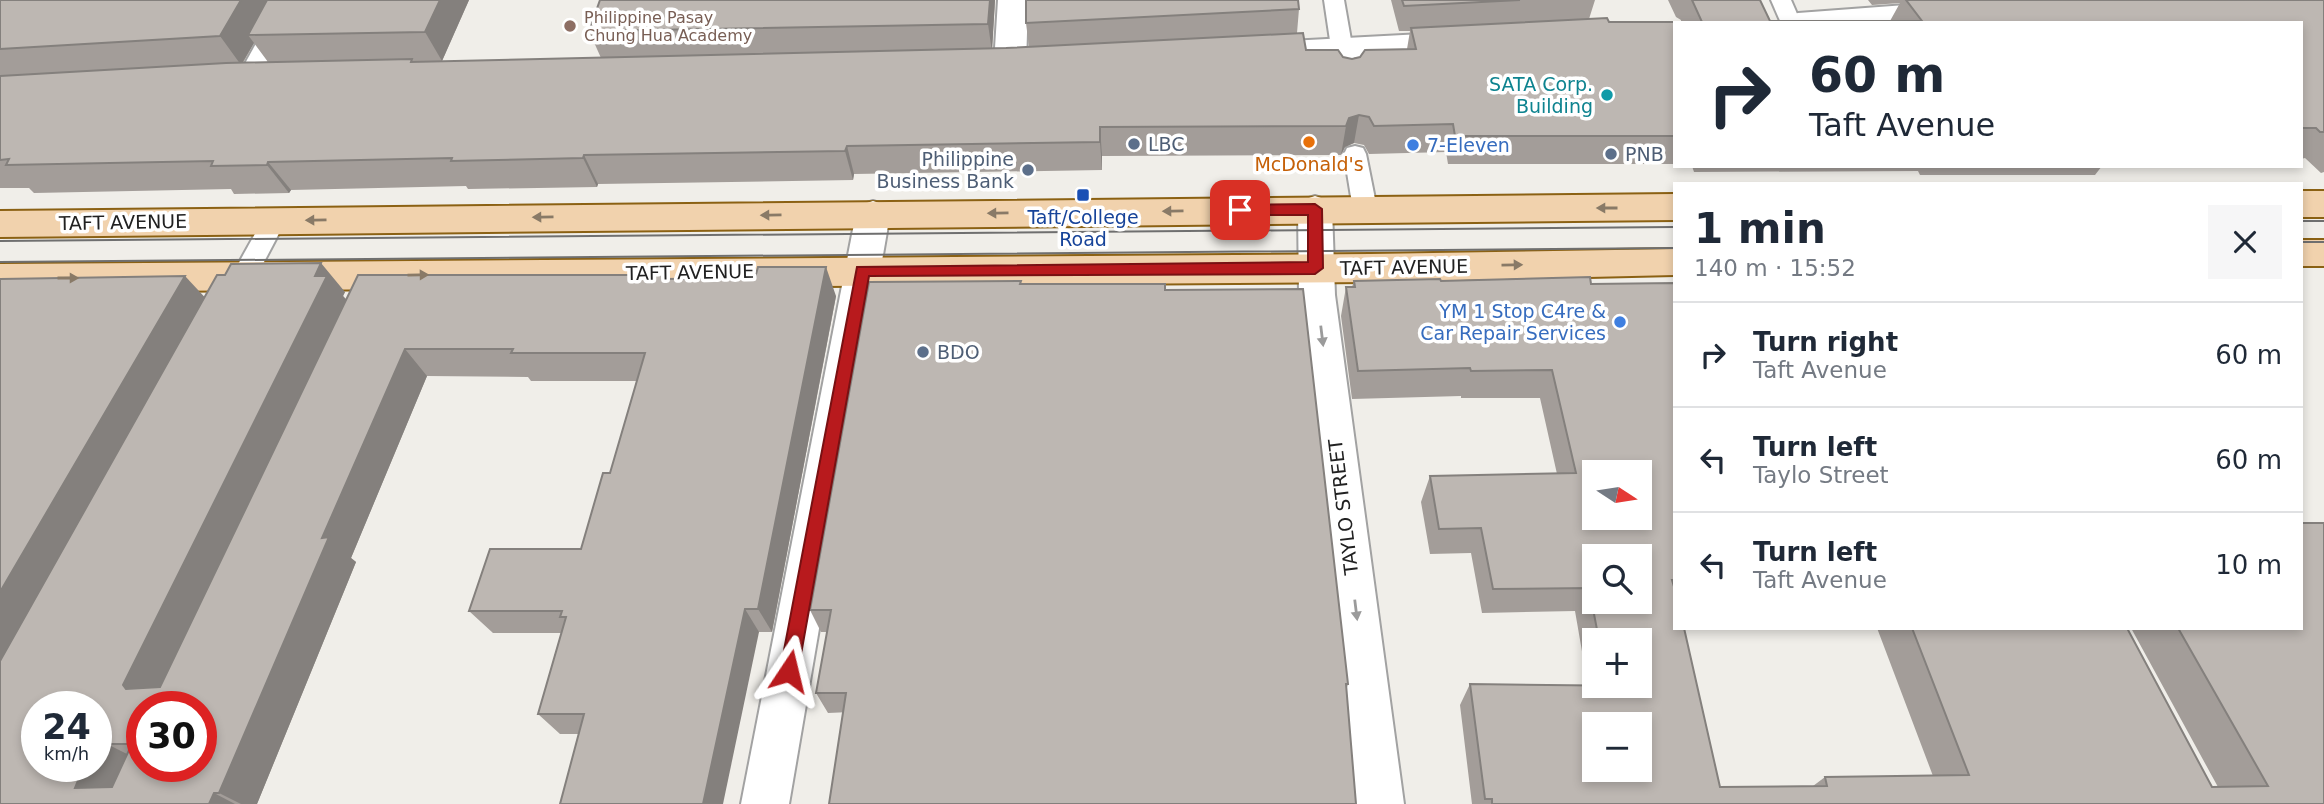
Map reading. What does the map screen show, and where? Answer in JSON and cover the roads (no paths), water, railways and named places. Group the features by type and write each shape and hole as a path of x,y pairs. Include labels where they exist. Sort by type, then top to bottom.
{"main road":[{"path":"2303,204 2324,204"},
{"name":"TAFT AVENUE","path":"0,224 1673,207"},
{"path":"2303,253 2324,253"},
{"name":"TAFT AVENUE","path":"0,278 243,276 372,289 862,271 1673,262"}],"street":[{"path":"1010,64 1013,0"},
{"path":"1825,21 1975,10"},
{"path":"1246,53 1345,64 1492,40"},
{"name":"TAYLO STREET","path":"1315,209 1315,268 1380,804"},
{"path":"765,804 873,214"}],"lane":[{"path":"248,78 290,0"},
{"path":"1334,0 1345,64"},
{"path":"1781,0 1790,21"},
{"path":"1355,155 1365,209"},
{"path":"222,316 274,220"}],"tram line":[{"path":"2303,221 2324,221"},
{"path":"0,241 1673,227"},
{"path":"2303,242 2324,242"},
{"path":"0,262 1673,248"}],"place":[{"name":"Philippine Pasay Chung Hua Academy","path":"570,26"},
{"name":"SATA Corp. Building","path":"1607,95"},
{"name":"McDonald's","path":"1309,142"},
{"name":"LBC","path":"1134,144"},
{"name":"7-Eleven","path":"1413,145"},
{"name":"PNB","path":"1611,154"},
{"name":"Philippine Business Bank","path":"1028,170"},
{"name":"Taft/College Road","path":"1083,195"},
{"name":"YM 1 Stop C4re & Car Repair Services","path":"1620,322"},
{"name":"BDO","path":"923,352"}]}
